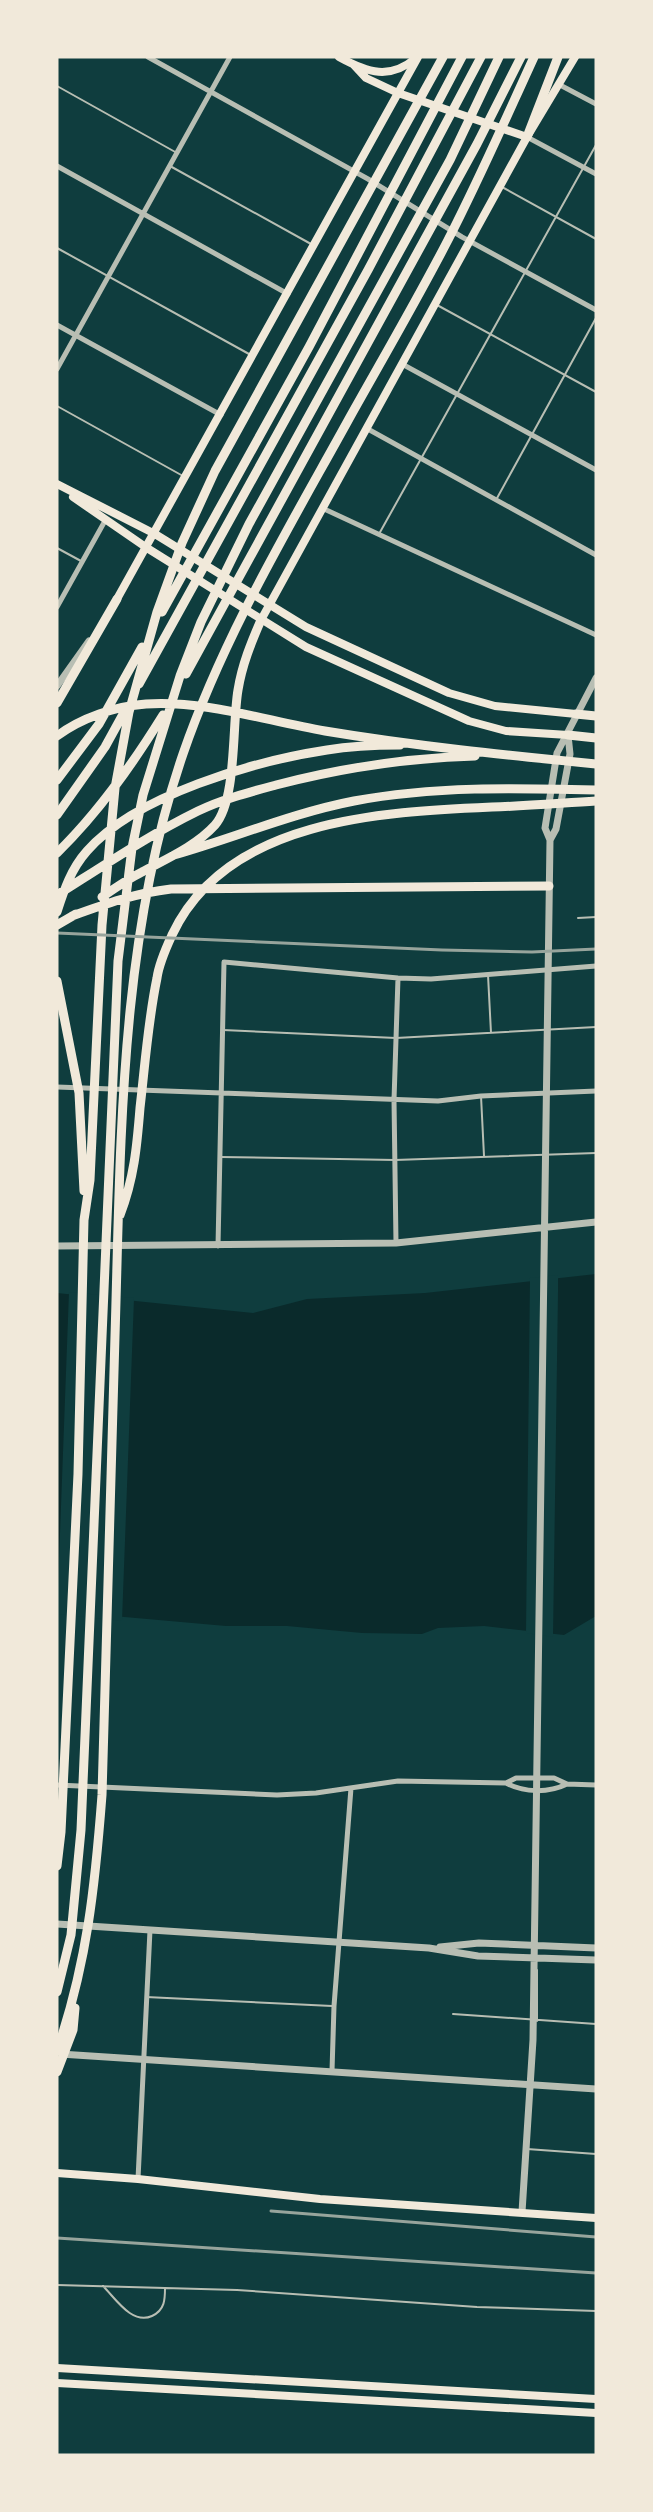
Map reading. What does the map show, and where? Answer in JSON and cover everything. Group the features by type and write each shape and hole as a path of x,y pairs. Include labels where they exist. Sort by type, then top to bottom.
{"highway":[{"path":"84,1220 90,1180 102,924 115,788 129,712 157,612 199,503 444,57"},
{"path":"57,780 99,724 309,347 462,57"},
{"path":"57,815 105,747 368,270 481,57"},
{"path":"57,1992 71,1935 80,1842 118,961 132,848 143,795 159,739 189,654 223,573 450,160 499,57"},
{"path":"57,853 100,808 129,768 180,686 477,144 521,57"},
{"path":"57,2052 76,1991 92,1911 102,1795 117,1222 135,968 144,907 167,804 195,719 214,673 257,587 328,456 446,245 534,57"},
{"path":"527,137 558,57"},
{"path":"57,703 117,599"},
{"path":"57,925 174,855 215,825 227,796 238,690 258,618"},
{"path":"60,734 100,714 145,704 177,704 211,708 285,724 424,745 507,756 596,764"},
{"path":"576,714 596,717"},
{"path":"566,741 596,738"},
{"path":"57,912 73,869 87,851 108,832 159,801 242,770 328,749 379,745 424,745"},
{"path":"57,895 145,840 200,811 242,794 329,772 369,765 461,756 507,756"},
{"path":"57,808 83,780"},
{"path":"174,855 304,813 400,794 500,787 596,790"},
{"path":"117,1222 130,1189 148,1029 157,975 176,927 198,894 236,861 258,849 303,832 400,813 596,801"},
{"path":"72,916 122,898 171,889 549,886"},
{"path":"57,981 79,1094 84,1220 78,1474 61,1832 57,1866"},
{"path":"57,2072 74,2030 76,1991"}],"main road":[{"path":"339,57 355,61 374,71 392,72 406,67 418,57"},
{"path":"117,599 221,416 418,57"},
{"path":"258,618 402,364 466,239 500,186 575,57"},
{"path":"355,61 366,78 398,93 527,137"},
{"path":"57,485 155,534 265,604 330,639 449,693 495,706 576,714"},
{"path":"57,485 163,559 306,647 478,725 566,741"},
{"path":"57,2173 138,2179 320,2199 596,2218"},
{"path":"57,2368 596,2399"},
{"path":"57,2384 596,2413"}],"street":[{"path":"148,57 368,179 466,239 596,310"},
{"path":"57,369 230,57"},
{"path":"560,85 596,104"},
{"path":"527,137 596,174"},
{"path":"57,166 288,294"},
{"path":"57,325 221,416"},
{"path":"402,364 596,470"},
{"path":"366,428 596,555"},
{"path":"322,508 596,635"},
{"path":"58,604 106,519"},
{"path":"57,686 117,599"},
{"path":"522,2212 533,2040 550,840 545,828 557,753 566,741 576,714 596,678"},
{"path":"550,840 556,829 570,754 566,741"},
{"path":"218,1246 224,962 431,979 596,966"},
{"path":"396,1243 394,1100 398,978"},
{"path":"57,1087 438,1101 481,1096 596,1091"},
{"path":"57,1246 396,1243 596,1222"},
{"path":"57,1785 277,1795 316,1793 398,1781 506,1783 516,1778 554,1778 567,1784 596,1785"},
{"path":"506,1783 517,1790 555,1790 567,1784"},
{"path":"332,2071 334,2006 351,1788"},
{"path":"57,1924 340,1941 429,1948 478,1956 596,1960"},
{"path":"138,2179 150,1930"},
{"path":"429,1948 479,1943 596,1948"},
{"path":"57,2052 596,2089"}],"lane":[{"path":"57,86 177,153"},
{"path":"379,534 596,145"},
{"path":"170,166 314,246"},
{"path":"500,186 596,239"},
{"path":"57,248 253,357"},
{"path":"435,303 596,392"},
{"path":"496,500 596,318"},
{"path":"57,405 186,477"},
{"path":"57,548 82,562"},
{"path":"578,918 596,917"},
{"path":"488,974 491,1032"},
{"path":"223,1030 396,1038 596,1027"},
{"path":"481,1096 484,1157"},
{"path":"220,1157 395,1160 596,1153"},
{"path":"537,1958 537,2021"},
{"path":"147,1997 334,2006"},
{"path":"453,2014 596,2024"},
{"path":"527,2148 596,2154"},
{"path":"57,2285 277,2293 477,2307 596,2311"},
{"path":"104,2286 130,2314 144,2318 161,2309 165,2300 165,2288"}],"water":[{"path":"596,1274 596,1616 564,1635 484,1626 438,1628 422,1634 362,1633 287,1626 226,1626 57,1611 57,1293 253,1313 307,1299 425,1293"}],"pier":[{"path":"558,1275 553,1637 526,1633 530,1278"},
{"path":"69,1292 134,1298 122,1621 57,1614"}],"railway":[{"path":"57,933 442,950 532,952 596,949"},
{"path":"271,2211 596,2237"},
{"path":"57,2238 596,2273"}]}
